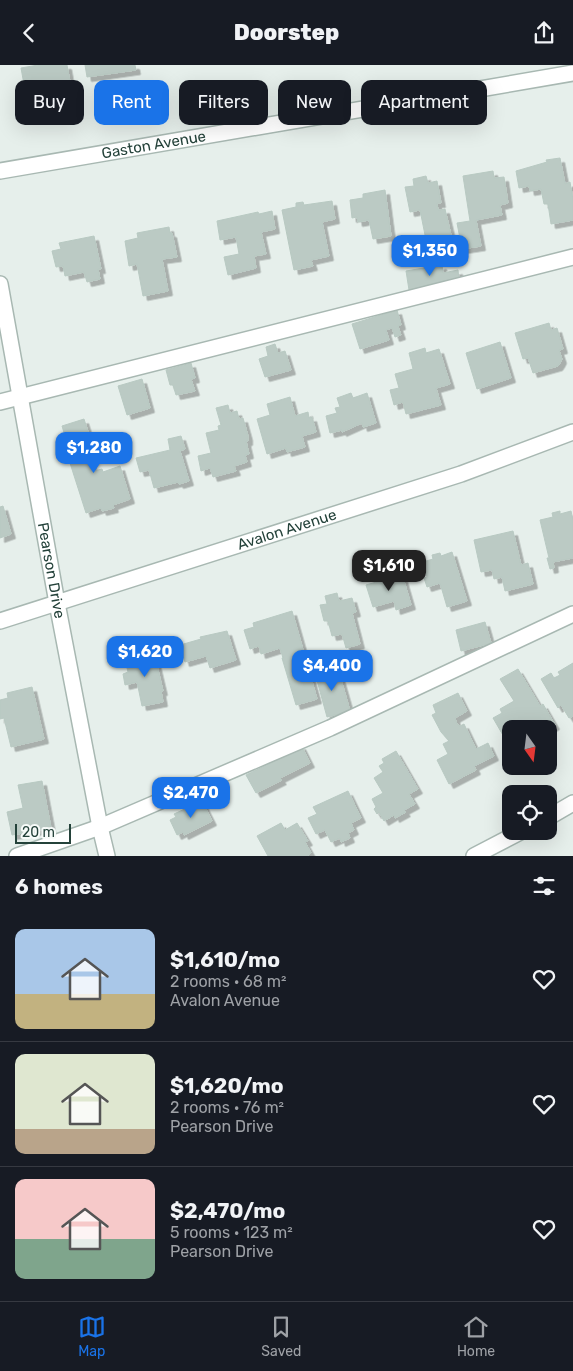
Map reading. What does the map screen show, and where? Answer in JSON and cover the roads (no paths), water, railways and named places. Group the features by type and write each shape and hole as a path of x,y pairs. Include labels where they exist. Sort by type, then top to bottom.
{"street":[{"path":"525,81 537,65"},
{"name":"Gaston Avenue","path":"0,171 573,73"},
{"path":"0,401 573,257"},
{"name":"Pearson Drive","path":"0,284 57,603 107,856"},
{"name":"Avalon Avenue","path":"0,621 461,474 573,432"},
{"path":"17,856 100,827 330,728 573,614"},
{"path":"557,812 573,803"},
{"path":"474,856 505,840"}]}
